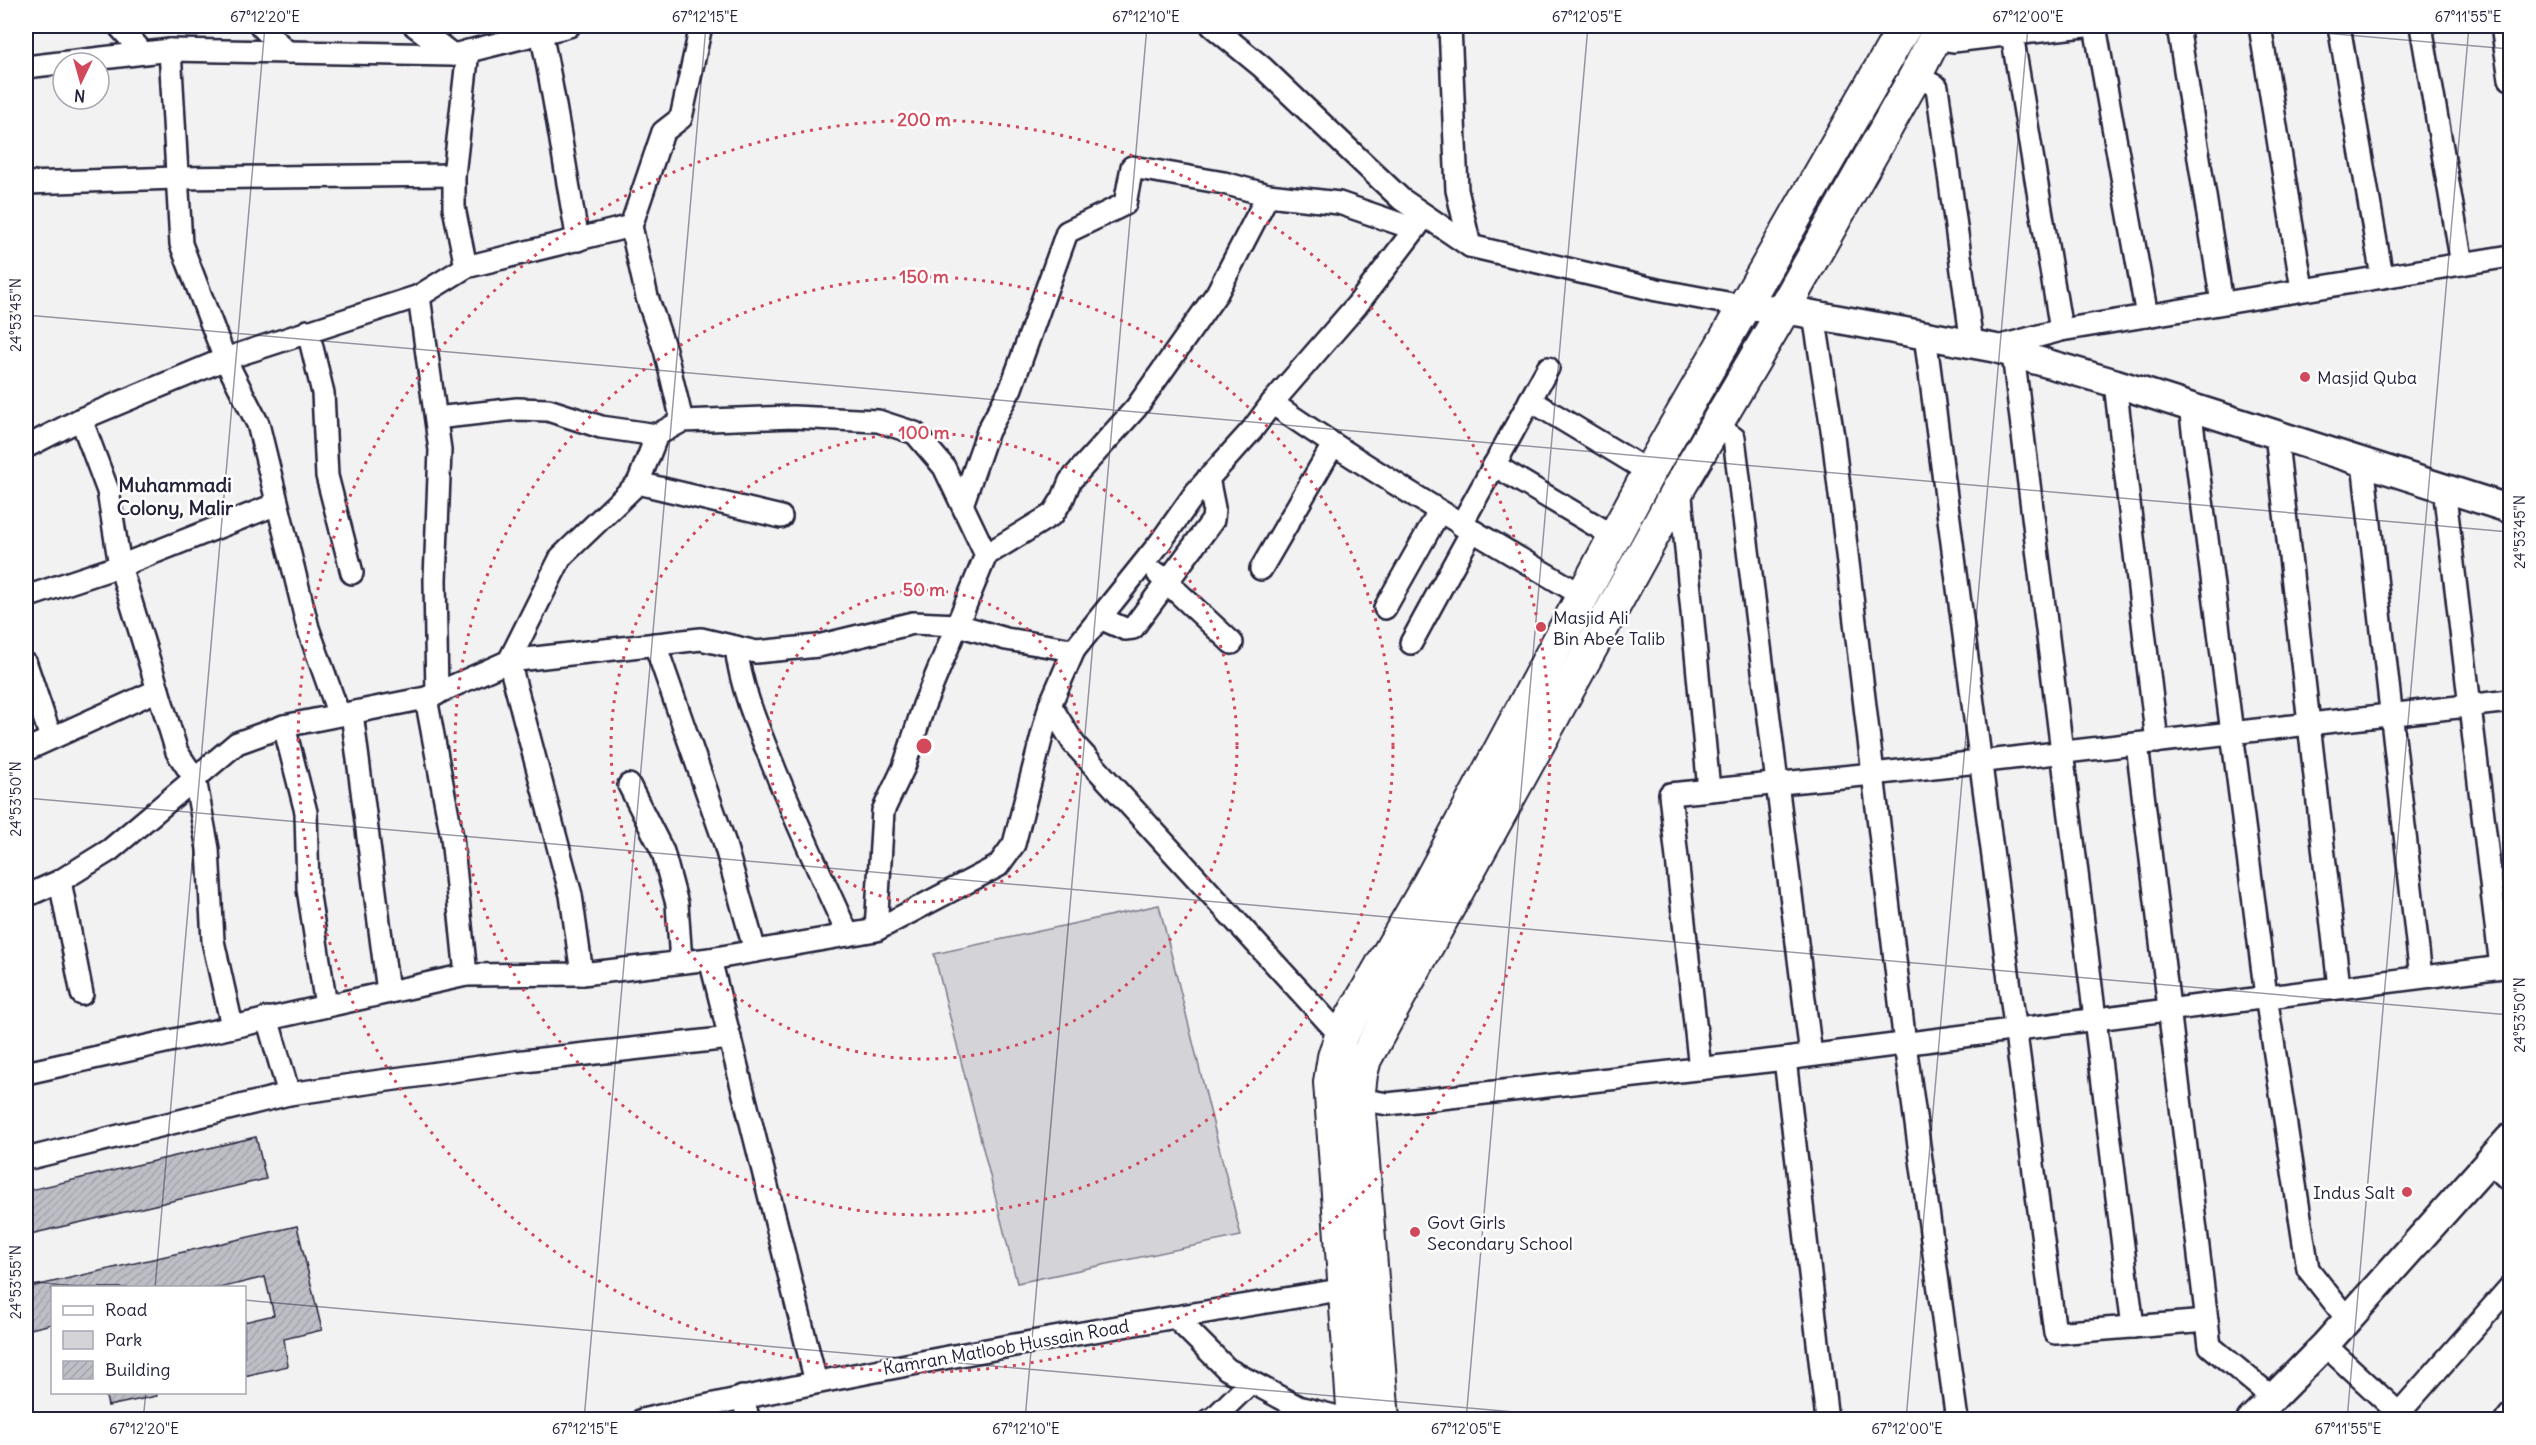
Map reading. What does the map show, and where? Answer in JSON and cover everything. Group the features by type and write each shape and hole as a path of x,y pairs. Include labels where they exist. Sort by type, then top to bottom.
{"main road":[{"path":"1383,1419 1358,1287 1330,1082 1334,1057 1341,1036 1429,883 1649,472 1905,26"},
{"path":"1352,1419 1358,1287 1358,1099 1365,1059 1680,486 1917,75 1937,32"}],"street":[{"path":"119,26 143,53"},
{"path":"261,26 287,52"},
{"path":"415,26 460,53"},
{"path":"27,66 170,50 460,53 566,26"},
{"path":"682,421 665,351 647,297 631,226 663,132 681,118 701,26"},
{"path":"1212,26 1262,67 1401,200 1420,222"},
{"path":"1450,26 1457,190 1470,246"},
{"path":"1937,32 1953,41 2085,26"},
{"path":"2095,26 2147,316"},
{"path":"2178,26 2222,303"},
{"path":"2260,26 2302,290"},
{"path":"2339,26 2382,277"},
{"path":"2421,26 2462,264"},
{"path":"2502,26 2511,79"},
{"path":"541,33 555,98 560,147 578,240"},
{"path":"2012,34 2061,330"},
{"path":"170,50 181,244 225,359 258,424 308,628 346,714 388,992"},
{"path":"460,53 454,208 466,267"},
{"path":"1917,75 1937,87 1993,349 2062,753 2133,1327"},
{"path":"963,502 988,431 1011,388 1067,231 1125,204 1132,167 1224,183 1268,195 1339,204 1420,222 1470,246 1657,290 1743,306 1814,315 1993,349 2115,383 2511,509"},
{"path":"26,183 176,178 454,176"},
{"path":"876,930 884,812 904,767 924,705 986,555 1053,514 1070,481 1136,408 1217,293 1268,195"},
{"path":"26,1073 466,975 582,974 710,959 876,930 998,866 1014,844 1050,705 1074,650 1145,562 1196,492 1252,430 1272,403 1357,305 1420,222"},
{"path":"26,447 81,419 225,359 419,296 466,267 631,226"},
{"path":"1993,349 2061,330 2511,256"},
{"path":"419,296 440,450 431,696 452,837 466,975"},
{"path":"1814,315 1833,436 1905,1044 1957,1419"},
{"path":"308,331 323,393 327,476 352,573"},
{"path":"1925,335 2055,1333 2207,1322"},
{"path":"1411,643 1494,465 1548,368"},
{"path":"2115,383 2170,1009 2210,1346 2273,1398"},
{"path":"1530,400 1649,472"},
{"path":"1272,403 1333,445 1439,512 1582,595"},
{"path":"2190,407 2266,996 2308,1269 2348,1320"},
{"path":"436,418 517,408 548,411 601,427 657,435 682,421 793,417 878,421 915,433 944,467 963,502 986,555"},
{"path":"81,419 108,491 120,566 177,752 195,779 208,849 213,941 232,1026"},
{"path":"1715,425 1734,438 1811,1055"},
{"path":"2276,434 2339,987"},
{"path":"582,974 571,895 510,661 561,557 638,483 657,435"},
{"path":"1261,569 1333,445"},
{"path":"2363,462 2421,977"},
{"path":"1494,465 1615,537"},
{"path":"1100,618 1125,629 1133,628 1213,520 1214,508 1208,478"},
{"path":"638,483 781,517"},
{"path":"1680,486 1709,790"},
{"path":"1358,1099 1388,1104 1700,1069 2506,966 2470,706 2444,488"},
{"path":"26,597 120,566 277,504"},
{"path":"1385,608 1439,512"},
{"path":"1145,562 1232,643"},
{"path":"26,896 60,881 111,850 237,743 284,726 431,696 510,661 700,639 756,652 808,647 913,623 958,625 1006,639 1074,650"},
{"path":"655,644 724,841 755,951"},
{"path":"736,647 739,669 755,720 802,835 848,935"},
{"path":"26,664 51,738"},
{"path":"26,750 158,690"},
{"path":"1700,1069 1670,794 1873,774 2511,702"},
{"path":"1050,705 1074,744 1341,1036"},
{"path":"284,726 306,812 308,889 326,1006"},
{"path":"629,785 663,852 677,904 681,962"},
{"path":"1469,808 1496,822"},
{"path":"60,881 82,994"},
{"path":"710,959 816,1382"},
{"path":"267,1018 290,1094"},
{"path":"26,1159 290,1094 515,1062 730,1038"},
{"path":"1785,1059 1827,1419"},
{"path":"2251,1419 2325,1345 2511,1138"},
{"path":"2489,1161 2511,1181"},
{"name":"Kamran Matloob Hussain Road","path":"642,1419 816,1382 1175,1317 1358,1287"},
{"path":"2325,1345 2399,1417 2511,1287"},
{"path":"1175,1317 1227,1369 1298,1407 1352,1419"},
{"path":"1209,1419 1213,1419 1251,1382"},
{"path":"742,1397 748,1419"},
{"path":"2506,1419 2511,1415"}],"green space":[{"path":"1159,905 1241,1236 1017,1283 934,954"}],"building":[{"path":"256,1137 266,1179 26,1235 26,1191"},
{"path":"297,1226 322,1330 284,1339 288,1366 246,1376 246,1322 274,1315 265,1277 228,1286 51,1286 51,1324 26,1330 26,1288"},
{"path":"105,1394 156,1394 157,1396 108,1406"}],"place":[{"name":"Masjid Quba","path":"2305,377"},
{"name":"Masjid Ali Bin Abee Talib","path":"1541,627"},
{"name":"Indus Salt","path":"2407,1192"},
{"name":"Govt Girls Secondary School","path":"1415,1232"}],"district":[{"name":"Muhammadi Colony, Malir","path":"175,496"}]}
